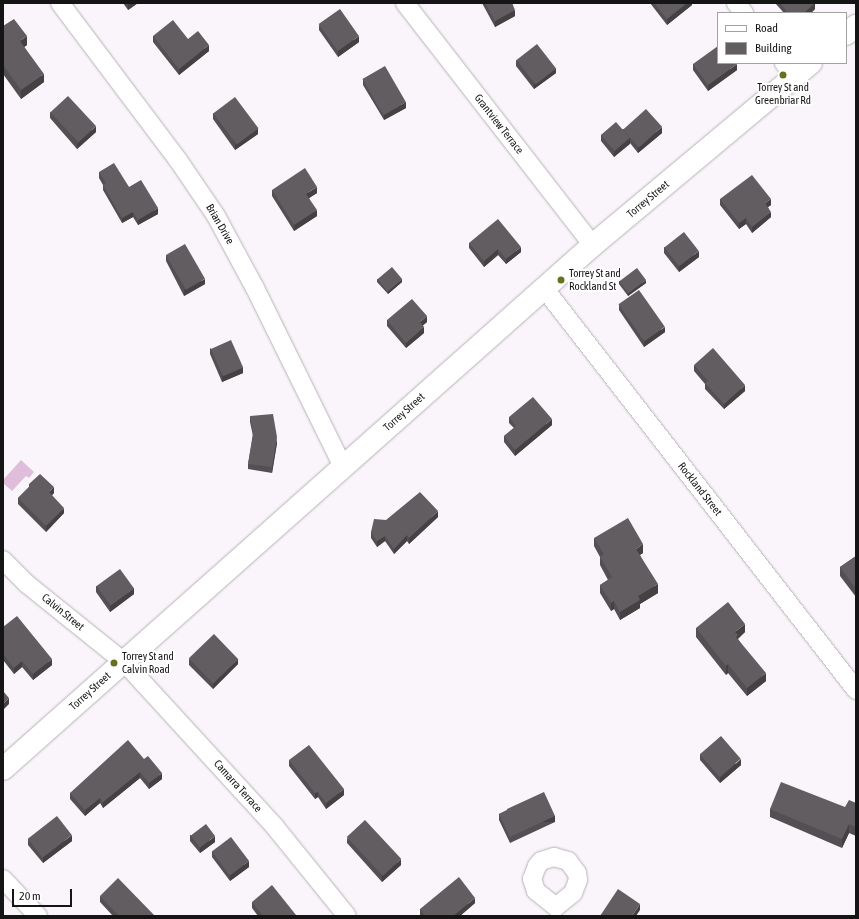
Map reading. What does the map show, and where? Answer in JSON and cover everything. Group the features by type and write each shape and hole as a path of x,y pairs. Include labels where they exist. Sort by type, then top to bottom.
{"main road":[{"path":"847,33 856,26"},
{"name":"Torrey Street","path":"3,769 593,246 789,70 809,64"}],"street":[{"name":"Brian Drive","path":"60,3 178,160 216,216 255,288 343,467"},
{"name":"Grantview Terrace","path":"405,3 593,246"},
{"path":"736,3 743,12"},
{"name":"Rockland Street","path":"544,288 856,690"},
{"name":"Calvin Street","path":"3,560 27,584 124,662"},
{"name":"Camarra Terrace","path":"124,662 270,822 347,916"},
{"path":"3,879 38,916"}],"shaded area":[{"path":"21,460 34,472 29,478 26,476 12,491 3,483 3,480"}],"building":[{"path":"485,3 512,3 515,10 495,21"},
{"path":"654,3 687,3 667,19"},
{"path":"780,3 815,3 805,12 787,12"},
{"path":"340,9 359,36 338,51 319,24"},
{"path":"14,19 27,36 20,41 44,74 21,90 3,65 3,26"},
{"path":"173,20 188,39 198,31 209,45 179,69 153,36"},
{"path":"537,44 556,68 536,84 517,60"},
{"path":"717,47 717,64 737,64 708,85 693,64"},
{"path":"385,66 406,102 383,115 362,79"},
{"path":"68,96 96,126 78,142 50,112"},
{"path":"235,97 258,128 237,144 213,113"},
{"path":"646,109 662,127 639,148 623,130"},
{"path":"616,122 630,138 615,151 601,135"},
{"path":"114,163 129,187 141,180 158,208 138,220 133,212 122,218 103,185 106,183 99,172"},
{"path":"305,168 317,187 306,194 317,210 294,225 272,190"},
{"path":"752,175 771,199 765,203 771,212 752,227 746,218 739,223 720,199"},
{"path":"498,219 521,247 506,259 498,249 484,261 469,243"},
{"path":"684,232 699,251 679,266 664,247"},
{"path":"185,244 205,279 186,290 166,255"},
{"path":"392,267 402,279 388,291 377,279"},
{"path":"637,268 646,280 628,293 619,281"},
{"path":"639,290 665,327 644,341 619,304"},
{"path":"412,299 427,316 420,322 424,327 406,343 387,320"},
{"path":"231,340 243,367 223,376 211,349"},
{"path":"713,348 745,385 724,404 705,383 708,381 694,365"},
{"path":"533,397 552,419 515,450 504,436 516,426 509,417"},
{"path":"273,414 277,437 272,467 248,464 253,433 250,416"},
{"path":"40,474 54,487 49,492 64,508 46,526 18,498 30,486 29,484"},
{"path":"420,492 438,511 409,538 407,535 394,549 385,536 377,541 371,532 374,519 386,520"},
{"path":"628,518 643,544 636,549 658,584 638,596 640,600 620,612 614,601 611,603 600,585 612,577 600,557 604,554 594,538"},
{"path":"856,556 856,589 840,567"},
{"path":"120,569 134,588 111,605 97,586"},
{"path":"728,602 745,624 735,632 738,635 736,637 766,673 747,688 728,664 726,666 696,628"},
{"path":"17,616 52,659 33,674 22,661 14,668 3,654 3,627"},
{"path":"214,634 238,659 213,683 189,658"},
{"path":"3,691 9,698 3,704"},
{"path":"721,736 741,759 720,777 700,754"},
{"path":"128,740 144,759 148,756 162,773 149,783 140,772 103,802 100,798 85,810 70,793"},
{"path":"309,745 344,789 326,803 318,792 315,793 289,760"},
{"path":"781,782 845,807 849,800 856,803 856,827 849,824 842,839 770,809"},
{"path":"544,792 555,816 510,837 499,814"},
{"path":"57,816 72,835 43,858 28,839"},
{"path":"365,820 401,859 383,876 347,837"},
{"path":"206,824 215,836 200,847 191,835"},
{"path":"231,837 249,861 230,875 212,851"},
{"path":"459,877 475,898 453,916 425,916 420,909"},
{"path":"118,878 155,916 119,916 100,896"},
{"path":"272,885 296,915 263,916 252,902"},
{"path":"618,889 640,904 632,916 600,916"}],"place":[{"name":"Torrey St and Greenbriar Rd","path":"783,75"},
{"name":"Torrey St and Rockland St","path":"561,280"},
{"name":"Torrey St and Calvin Road","path":"114,663"}]}
